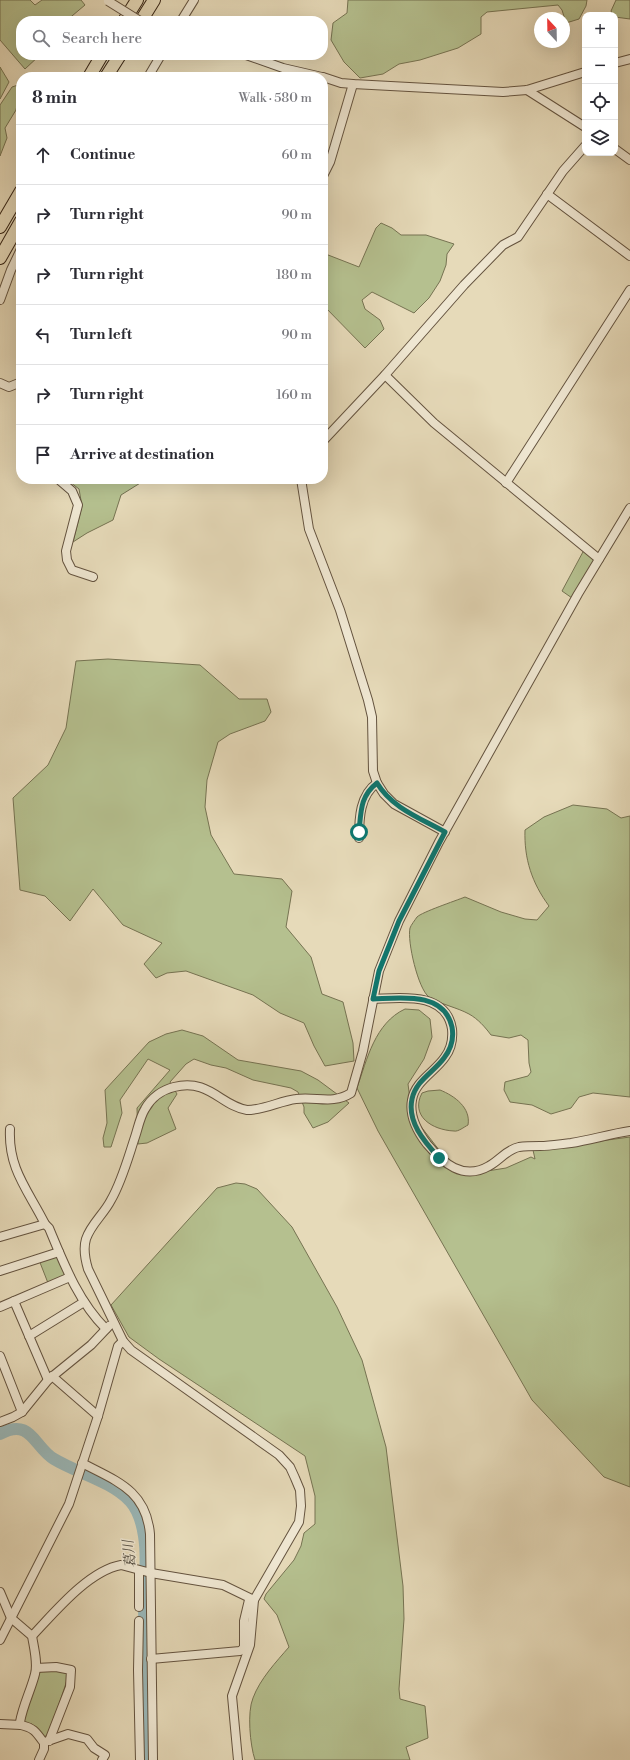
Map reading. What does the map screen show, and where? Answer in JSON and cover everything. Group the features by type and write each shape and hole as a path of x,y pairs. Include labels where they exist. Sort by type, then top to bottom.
{"highway":[{"path":"127,16 137,0"},
{"path":"144,16 154,0"},
{"path":"92,72 99,60"},
{"path":"109,72 117,60"},
{"path":"0,227 16,200"},
{"path":"0,258 16,230"}],"street":[{"path":"108,0 133,16"},
{"path":"184,16 194,0"},
{"path":"618,62 630,59"},
{"path":"151,72 158,60"},
{"path":"260,60 283,68 301,72"},
{"path":"328,79 341,83 488,92 527,90 582,73"},
{"path":"328,166 353,84"},
{"path":"527,90 582,125"},
{"path":"328,435 385,375 464,284 503,245 518,237 563,171 582,149"},
{"path":"618,151 630,160"},
{"path":"547,194 630,256"},
{"path":"0,300 10,270 16,259"},
{"path":"506,483 630,290"},
{"path":"385,375 434,423 599,559"},
{"path":"0,383 9,387 16,384"},
{"path":"64,484 72,491 78,504 66,551 68,560 72,570 93,577"},
{"path":"302,484 311,535 340,610 368,700 372,717 373,771 377,783 384,794 394,804 445,832"},
{"path":"151,1659 240,1651 244,1648 244,1621 252,1598 299,1522 301,1506 300,1490 290,1467 279,1455 137,1354 123,1341 88,1269 84,1247 86,1238 111,1201 123,1173 141,1118 150,1102 165,1090 184,1086 206,1089 240,1109 247,1110 296,1099 342,1099 351,1093 356,1078 379,971 399,921 445,832 599,559 630,508"},
{"path":"359,838 363,800 369,789 377,783"},
{"path":"373,999 414,998 428,1000 442,1009 450,1020 452,1034 451,1046 440,1063 423,1079 412,1099 415,1126 426,1142 444,1163 464,1171 479,1170 489,1166 509,1151 520,1147 571,1143 630,1131"},
{"path":"10,1129 9,1140 16,1171 45,1224 49,1228 70,1278 93,1317 106,1329"},
{"path":"0,1237 45,1224"},
{"path":"0,1271 59,1252"},
{"path":"0,1307 70,1278"},
{"path":"14,1301 29,1336 50,1378 98,1416"},
{"path":"29,1336 84,1302"},
{"path":"0,1422 22,1412 50,1378 91,1345 114,1322"},
{"path":"0,1640 64,1515 98,1416 118,1346 123,1341"},
{"path":"0,1356 22,1412"},
{"path":"82,1463 123,1484 137,1497 145,1511 150,1525 153,1760"},
{"path":"32,1636 73,1595 101,1572 121,1565 139,1571 223,1585 252,1598"},
{"path":"139,1571 139,1607"},
{"path":"0,1592 11,1618 32,1636 36,1668 22,1711 21,1725"},
{"path":"238,1760 232,1696 234,1686 250,1649 252,1598"},
{"path":"139,1621 140,1760"},
{"path":"36,1668 56,1667 71,1670 70,1687 39,1760"},
{"path":"139,1712 152,1712"},
{"path":"0,1724 21,1725 34,1729 46,1742"},
{"path":"46,1742 68,1734 88,1739 94,1748 105,1756 102,1760"}],"green space":[{"path":"0,0 30,0 35,5 42,0 81,0 85,5 72,16 16,16 16,59 0,40"},
{"path":"348,0 587,0 586,6 579,19 570,22 570,12 563,12 558,5 487,12 481,17 481,34 458,48 420,60 399,64 383,74 360,78 344,62 331,40 333,23 347,13"},
{"path":"616,0 630,0 630,19 618,17 618,12 611,11"},
{"path":"17,60 35,60 25,69"},
{"path":"0,67 9,82 0,99"},
{"path":"16,86 16,110 5,128 7,138 0,156 0,105 12,87"},
{"path":"381,223 392,228 401,235 426,235 454,244 447,254 446,265 440,281 429,298 414,313 372,292 362,300 365,309 380,320 384,329 365,348 328,310 328,255 359,267 376,228"},
{"path":"72,484 139,484 121,495 113,520 73,542 82,506 79,489"},
{"path":"584,550 593,556 594,561 572,598 562,591"},
{"path":"108,659 200,665 239,699 267,699 271,712 265,721 230,734 218,742 207,780 205,807 211,835 234,874 282,879 292,891 286,927 311,957 322,994 343,1002 353,1043 354,1061 325,1066 304,1023 280,1013 253,995 186,971 167,973 156,978 144,964 162,943 123,925 93,889 70,921 45,896 20,890 13,798 48,765 66,728 76,661"},
{"path":"573,805 607,809 621,818 630,816 630,1097 593,1093 579,1097 571,1108 551,1114 532,1105 510,1102 504,1090 505,1082 528,1076 531,1072 528,1040 521,1035 509,1038 491,1035 481,1023 472,1016 429,997 425,992 417,975 414,964 410,943 410,928 420,915 465,897 501,912 525,919 537,920 549,906 538,888 530,870 526,851 525,830 544,817"},
{"path":"405,1009 419,1010 430,1019 432,1037 424,1059 408,1084 412,1115 453,1168 481,1172 506,1168 531,1157 535,1159 533,1150 630,1137 630,1487 604,1477 532,1400 378,1131 357,1088 369,1054 379,1033 386,1023"},
{"path":"182,1030 203,1036 238,1060 301,1071 318,1080 349,1103 328,1122 313,1128 304,1113 304,1107 298,1092 291,1088 253,1080 226,1068 194,1059 186,1064 170,1082 177,1094 168,1108 176,1129 147,1143 138,1144 137,1108 170,1070 148,1059 120,1100 122,1113 111,1147 104,1147 103,1138 107,1123 105,1090 149,1042 166,1034"},
{"path":"440,1090 461,1103 467,1113 468,1125 456,1131 446,1130 431,1125 421,1115 419,1101 422,1093"},
{"path":"236,1183 245,1184 257,1189 292,1227 337,1307 362,1360 386,1447 403,1586 404,1619 399,1689 400,1699 425,1706 428,1738 406,1747 410,1760 255,1760 250,1729 251,1704 264,1677 289,1647 277,1615 264,1599 266,1594 294,1560 301,1546 304,1533 315,1524 315,1496 305,1456 159,1359 129,1337 111,1305 217,1188"},
{"path":"58,1256 66,1273 65,1276 48,1283 39,1260"},
{"path":"42,1670 67,1671 69,1674 49,1735 43,1737 32,1724 24,1723 23,1721 38,1673"}],"waterway":[{"name":"葛川","path":"0,1434 10,1430 19,1429 25,1431 47,1454 54,1459 104,1483 122,1494 130,1501 138,1513 143,1531 146,1554 144,1606 147,1760"}],"route":[{"path":"359,832 363,800 369,789 377,783 384,794 394,804 445,832 399,921 379,971 373,999 414,998 428,1000 442,1009 450,1020 452,1026 451,1046 440,1063 423,1079 412,1099 412,1117 415,1126 439,1158"}]}
